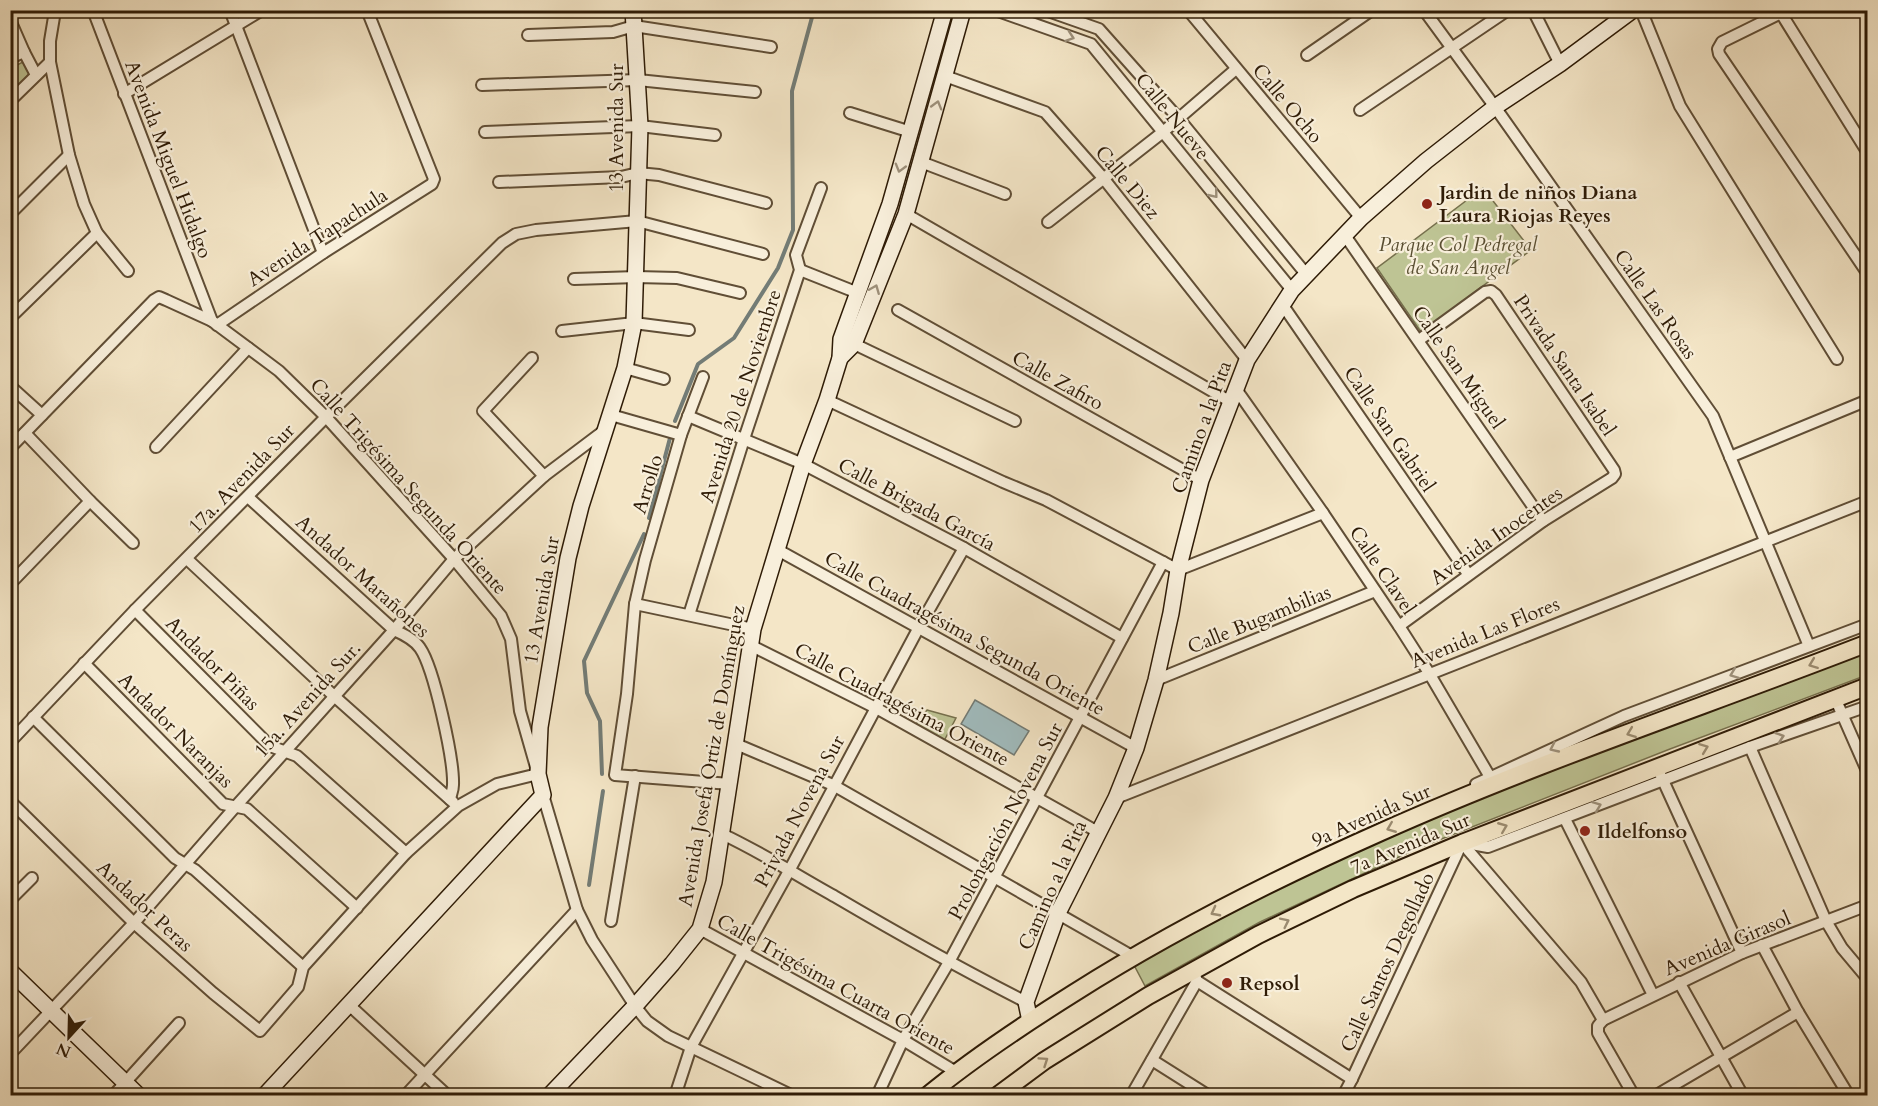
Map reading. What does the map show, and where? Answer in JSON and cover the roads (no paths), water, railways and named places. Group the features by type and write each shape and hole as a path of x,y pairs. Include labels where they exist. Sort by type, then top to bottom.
{"main road":[{"name":"9a Avenida Sur","path":"927,1095 1030,1021 1132,957 1238,900 1352,845 1513,778 1868,643"},
{"name":"7a Avenida Sur","path":"997,1095 1044,1061 1148,996 1195,976 1258,935 1353,889 1462,843 1659,773 1868,686"}],"street":[{"path":"52,10 54,18 50,41 50,62 69,155 84,204 97,233 128,271"},
{"name":"Avenida Miguel Hidalgo","path":"93,10 215,323"},
{"path":"230,10 323,253"},
{"path":"124,94 262,10"},
{"name":"Avenida Tapachula","path":"215,323 432,184 434,179 368,10"},
{"name":"Avenida Josefa Ortiz de Domínguez","path":"847,341 858,293 890,204 945,10"},
{"name":"Avenida Josefa Ortiz de Domínguez","path":"549,1095 672,964 700,928 714,882 753,629 803,464 840,358 906,214 963,10"},
{"name":"Calle Nueve","path":"995,10 1091,44 1292,290"},
{"name":"Calle Nueve","path":"1045,10 1099,29 1179,119 1306,274"},
{"name":"Calle Ocho","path":"1188,10 1361,218"},
{"path":"1307,56 1372,10"},
{"name":"Calle Las Rosas","path":"1424,10 1713,416 1809,646"},
{"path":"1360,110 1508,10"},
{"path":"1533,10 1560,64"},
{"name":"Camino a la Pita","path":"1026,1002 1058,913 1116,798 1136,748 1156,680 1178,570 1201,480 1247,360 1292,290 1361,218 1426,161 1495,107 1560,64 1633,10"},
{"path":"1641,10 1680,106 1837,360"},
{"path":"1868,153 1782,12 1722,42 1718,49 1719,54 1868,274"},
{"path":"528,35 613,32 634,18 771,47"},
{"name":"13 Avenida Sur","path":"543,795 538,774 540,728 568,558 581,506 625,368 634,323 640,126 634,18"},
{"path":"10,20 36,75"},
{"path":"10,58 24,52"},
{"path":"10,101 50,62"},
{"path":"1048,222 1179,119 1236,69"},
{"name":"Calle Diez","path":"945,76 1045,112 1104,179 1247,360"},
{"path":"482,85 638,80 755,92"},
{"path":"850,113 910,132"},
{"path":"486,132 640,126 715,135"},
{"path":"10,214 69,155"},
{"path":"921,162 1005,194"},
{"path":"499,182 621,177 638,173 659,175 766,203"},
{"name":"Avenida 20 de Noviembre","path":"689,615 800,270 796,255 821,188"},
{"path":"906,214 1234,396"},
{"path":"637,221 763,254"},
{"name":"17a. Avenida Sur","path":"10,742 135,610 502,243 516,234 536,230 637,221"},
{"path":"10,318 97,233"},
{"name":"Calle San Miguel","path":"1344,234 1543,521"},
{"path":"800,270 858,293"},
{"path":"574,279 677,278 740,293"},
{"name":"Privada Santa Isabel","path":"1419,340 1485,292 1491,291 1503,305 1615,474"},
{"name":"Calle Trigésima Segunda Oriente","path":"42,415 153,300 159,297 215,323 279,371 326,417 454,559 501,616 511,639 520,711 538,774"},
{"name":"Calle San Gabriel","path":"1282,304 1468,574"},
{"name":"Calle Zafiro","path":"898,310 1201,480"},
{"path":"562,331 634,323 689,330"},
{"path":"847,341 1015,421"},
{"path":"156,447 248,348"},
{"path":"532,358 483,411 544,476"},
{"path":"625,368 664,379"},
{"name":"Arrollo","path":"635,776 615,775 627,694 635,604 653,526 681,435 703,377"},
{"path":"10,386 42,415 10,448"},
{"name":"Calle Clavel","path":"1234,396 1323,513 1399,626 1490,777"},
{"path":"827,400 1046,500 1178,570 1323,513"},
{"path":"1730,457 1868,400"},
{"name":"Calle Brigada García","path":"688,416 803,464 964,548 1122,638"},
{"path":"608,422 681,435"},
{"name":"15a. Avenida Sur.","path":"10,1054 134,923 394,630 454,559 544,476 608,422"},
{"path":"25,433 133,543"},
{"name":"Avenida Inocentes","path":"1399,626 1543,521 1615,474"},
{"name":"Andador Marañones","path":"248,497 394,630 408,636 421,648 434,681 443,721 454,802"},
{"path":"10,584 90,501"},
{"name":"Avenida Las Flores","path":"1116,798 1868,501"},
{"name":"Privada Novena Sur","path":"675,1095 691,1047 964,548"},
{"name":"Calle Cuadragésima Segunda Oriente","path":"776,549 1136,748"},
{"path":"186,559 334,696 454,802"},
{"name":"Prolongación Novena Sur","path":"877,1095 903,1040 949,962 1163,562"},
{"name":"Calle Bugambilias","path":"1156,680 1375,591"},
{"path":"635,604 753,629"},
{"name":"Andador Piñas","path":"135,610 270,746 297,756 406,853"},
{"path":"1413,818 1490,777 1624,716 1868,624"},
{"name":"Calle Cuadragésima Oriente","path":"750,645 876,708 1098,832"},
{"name":"Andador Naranjas","path":"84,663 223,804 247,809 357,908"},
{"path":"1835,698 1868,773"},
{"path":"1462,843 1488,847 1565,819 1659,773 1750,747 1868,706"},
{"path":"33,717 175,858 186,865 303,967 454,802 497,784 538,774"},
{"path":"736,744 833,785 1132,957"},
{"path":"1750,747 1826,921 1842,948 1868,979"},
{"path":"1659,773 1742,953"},
{"path":"611,921 635,776 730,784"},
{"path":"543,795 577,910 592,940 634,1006 647,1021 668,1036 793,1095"},
{"path":"264,1095 543,795"},
{"name":"Andador Peras","path":"10,801 134,923 260,1031 298,987 303,967"},
{"path":"1565,819 1653,995"},
{"path":"722,834 759,851 789,871 949,962 1026,1002 1030,1021"},
{"path":"1462,843 1581,982 1603,1020 1598,1026 1598,1033 1634,1095"},
{"name":"Calle Santos Degollado","path":"1343,1095 1462,843"},
{"path":"10,900 32,878"},
{"name":"Avenida Girasol","path":"1603,1020 1742,953 1868,905"},
{"path":"405,1095 577,910"},
{"name":"Calle Trigésima Cuarta Oriente","path":"700,928 903,1040 956,1072"},
{"path":"1762,945 1798,1012 1849,1095"},
{"path":"10,971 139,1095"},
{"path":"1131,1095 1152,1060 1195,976 1352,1079"},
{"path":"1679,982 1743,1095"},
{"path":"348,1004 448,1095"},
{"path":"1655,1095 1798,1012"},
{"path":"113,1095 179,1023"},
{"path":"1152,1060 1209,1095"}],"water":[{"path":"975,700 1029,731 1014,755 961,724"}],"waterway":[{"path":"675,421 698,364 734,338 778,268 793,230 792,91 814,10"},
{"path":"649,518 670,438"},
{"path":"602,774 600,721 587,693 584,661 644,534"},
{"path":"589,885 603,791"}],"place":[{"name":"Jardin de niños Diana Laura Riojas Reyes","path":"1427,204"},
{"name":"Ildelfonso","path":"1585,831"},
{"name":"Repsol","path":"1227,983"}],"park label":[{"name":"Parque Col Pedregal de San Angel","path":"1458,256"}]}
